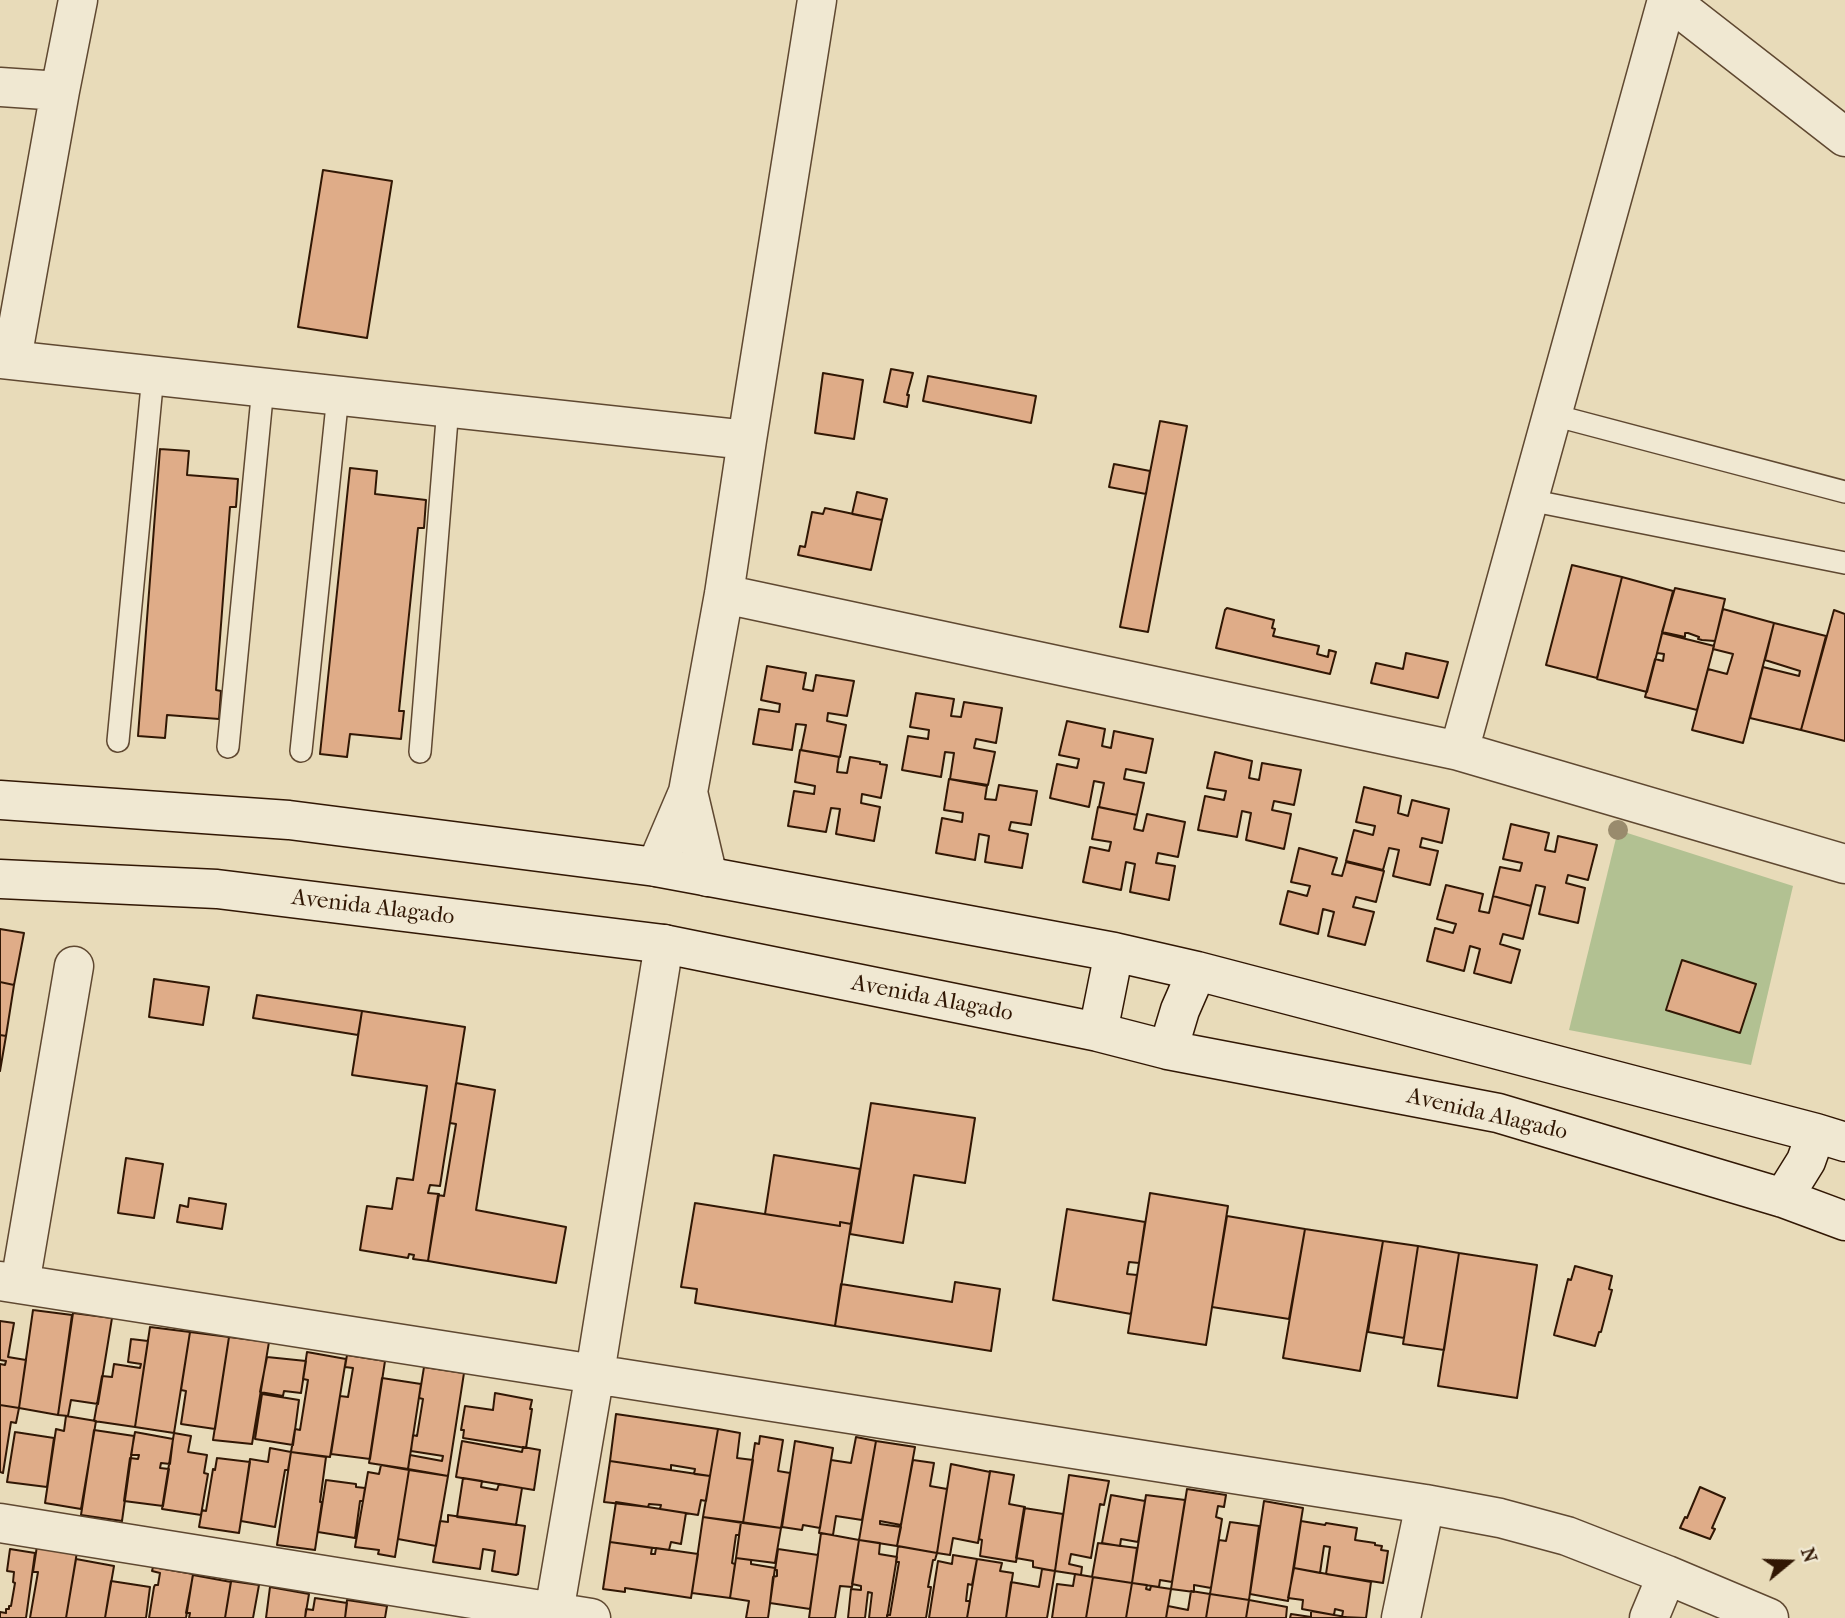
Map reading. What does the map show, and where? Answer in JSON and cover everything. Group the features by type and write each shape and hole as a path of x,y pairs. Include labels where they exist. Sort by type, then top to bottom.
{"street":[{"path":"78,0 6,359 747,440"},
{"path":"656,867 688,792 724,594 817,0"},
{"path":"1459,751 1668,0 1845,138"},
{"path":"0,88 60,92"},
{"path":"724,594 1459,751 1845,864"},
{"path":"688,792 708,877"},
{"path":"0,800 289,820 656,867 1114,952 1197,971 1831,1137"},
{"name":"Avenida Alagado","path":"0,879 217,889 664,944 1098,1032 1168,1050 1498,1113 1783,1198 1845,1221"},
{"path":"553,1615 664,944"},
{"path":"1098,1032 1114,952"},
{"path":"74,966 10,1282 1500,1518 1567,1536 1769,1618"},
{"path":"1168,1050 1180,1010 1197,971"},
{"path":"1783,1198 1806,1161 1831,1137"},
{"path":"1401,1618 1425,1504"},
{"path":"0,1523 553,1615 591,1618"},
{"path":"1649,1618 1667,1575"}],"lane":[{"path":"118,741 153,375"},
{"path":"228,747 264,387"},
{"path":"301,751 338,395"},
{"path":"420,752 448,407"},
{"path":"1552,415 1845,492"},
{"path":"1529,500 1845,563"}],"green space":[{"path":"1618,830 1793,886 1751,1065 1569,1030"}],"building":[{"path":"323,170 392,181 367,338 298,327"},
{"path":"891,369 913,373 907,407 884,402"},
{"path":"823,373 863,380 854,439 815,433"},
{"path":"928,376 1036,396 1031,423 923,401"},
{"path":"1160,421 1187,426 1148,632 1120,627"},
{"path":"160,449 189,451 187,475 238,479 236,507 230,507 216,690 221,691 219,719 167,715 165,738 138,736"},
{"path":"1114,464 1150,471 1146,494 1109,487"},
{"path":"350,468 377,471 375,494 426,500 424,528 418,528 399,711 404,711 401,739 350,734 347,757 320,754"},
{"path":"857,492 887,499 882,520 852,514"},
{"path":"825,508 882,520 871,570 798,555 800,546 805,547 812,512 823,514"},
{"path":"1572,565 1622,577 1597,678 1546,665"},
{"path":"1622,577 1673,591 1647,692 1597,679"},
{"path":"1675,588 1725,599 1715,641 1698,639 1699,637 1688,633 1685,633 1685,637 1662,632"},
{"path":"1227,608 1274,620 1273,636 1319,646 1317,654 1328,657 1329,650 1336,652 1330,674 1216,648"},
{"path":"1723,609 1774,623 1743,743 1692,730 1708,669 1727,674 1733,654 1713,649"},
{"path":"1834,610 1845,614 1845,741 1801,730"},
{"path":"1774,623 1826,636 1801,730 1750,718 1763,667 1799,676 1800,671 1765,660"},
{"path":"1662,633 1714,646 1697,710 1645,697 1655,659 1663,661 1664,654 1657,653"},
{"path":"1406,653 1448,662 1438,698 1371,683 1376,663 1403,669"},
{"path":"767,666 806,673 803,689 813,691 816,675 854,681 847,716 828,713 827,721 846,725 840,757 801,750 806,725 796,724 792,750 753,744 759,709 779,712 780,704 761,700"},
{"path":"916,693 954,699 951,716 961,717 964,702 1002,708 996,743 976,739 974,748 995,752 988,785 950,779 954,753 945,752 941,777 902,770 908,736 928,739 929,730 910,727"},
{"path":"1067,721 1105,729 1102,746 1111,748 1114,731 1153,739 1146,773 1126,769 1124,779 1144,783 1137,815 1099,807 1104,783 1094,781 1089,807 1050,798 1057,764 1077,768 1079,759 1059,755"},
{"path":"800,750 839,757 837,772 847,773 850,757 887,765 881,798 862,794 861,803 880,807 874,841 836,834 840,809 831,808 826,832 788,826 794,791 814,794 815,786 795,782"},
{"path":"1215,752 1252,761 1249,778 1259,780 1262,763 1301,770 1294,805 1274,801 1272,810 1291,814 1284,849 1246,840 1251,813 1242,811 1237,837 1198,830 1205,796 1224,800 1226,791 1207,788"},
{"path":"949,779 987,786 985,799 996,800 999,785 1037,791 1031,825 1011,822 1009,830 1028,834 1022,868 985,862 989,836 979,834 975,860 936,853 942,818 962,822 963,813 944,810"},
{"path":"1364,787 1401,796 1398,813 1408,816 1412,800 1449,809 1442,843 1422,838 1420,847 1438,851 1430,885 1393,876 1399,850 1389,848 1383,870 1346,861 1354,830 1373,835 1375,826 1356,822"},
{"path":"1098,807 1137,815 1134,829 1143,831 1147,814 1185,822 1178,857 1158,853 1156,863 1175,866 1169,900 1130,892 1135,864 1126,862 1121,890 1083,882 1090,847 1109,851 1111,842 1092,839"},
{"path":"1511,824 1549,833 1545,850 1555,852 1558,836 1597,845 1588,880 1568,875 1566,883 1585,888 1578,923 1539,914 1545,887 1536,885 1531,906 1493,896 1500,867 1520,871 1522,863 1503,859"},
{"path":"1299,848 1337,858 1332,874 1342,876 1346,862 1384,871 1376,902 1356,897 1353,907 1374,912 1365,945 1328,936 1334,912 1323,909 1318,934 1280,924 1288,891 1307,896 1310,886 1291,882"},
{"path":"1446,885 1483,894 1479,911 1489,913 1493,896 1531,906 1523,939 1503,934 1500,944 1520,950 1511,983 1474,973 1480,949 1470,946 1464,971 1427,961 1435,928 1453,933 1456,924 1437,919"},
{"path":"0,929 24,933 14,985 0,982"},
{"path":"1682,960 1756,984 1740,1033 1666,1010"},
{"path":"154,979 209,987 203,1025 149,1017"},
{"path":"0,982 14,985 6,1036 0,1035"},
{"path":"257,995 362,1011 358,1035 253,1018"},
{"path":"362,1011 465,1027 440,1186 430,1185 428,1193 439,1194 428,1261 413,1259 414,1255 409,1254 408,1258 360,1250 367,1206 392,1209 397,1178 413,1180 427,1086 352,1075"},
{"path":"0,1035 6,1036 0,1071"},
{"path":"456,1083 495,1090 476,1210 566,1227 556,1283 428,1261 438,1195 444,1196 456,1124 450,1123"},
{"path":"871,1103 975,1118 965,1183 914,1175 903,1243 850,1234"},
{"path":"774,1155 860,1169 851,1224 840,1222 840,1226 765,1214"},
{"path":"126,1158 163,1164 154,1218 118,1213"},
{"path":"1150,1193 1228,1206 1206,1345 1128,1333"},
{"path":"189,1198 226,1204 222,1229 177,1222 180,1205 188,1207"},
{"path":"695,1203 840,1226 840,1222 851,1224 835,1326 695,1303 697,1289 681,1287"},
{"path":"1067,1209 1145,1222 1139,1263 1129,1262 1127,1274 1137,1275 1131,1314 1053,1300"},
{"path":"1227,1216 1305,1229 1289,1319 1212,1307"},
{"path":"1305,1229 1383,1241 1360,1371 1283,1358"},
{"path":"1383,1241 1418,1246 1404,1338 1368,1332"},
{"path":"1418,1246 1459,1253 1444,1350 1403,1344"},
{"path":"1459,1253 1537,1265 1517,1398 1438,1386"},
{"path":"1575,1266 1612,1276 1609,1289 1612,1290 1595,1346 1554,1335 1568,1279 1571,1280"},
{"path":"955,1282 1000,1289 991,1351 835,1326 841,1284 952,1302"},
{"path":"33,1310 72,1315 58,1415 19,1408"},
{"path":"73,1313 112,1318 98,1404 71,1400 68,1416 58,1415"},
{"path":"0,1321 14,1323 8,1357 26,1360 19,1408 0,1405 0,1364 5,1365 6,1361 0,1360"},
{"path":"150,1327 190,1332 174,1433 135,1427"},
{"path":"190,1332 229,1337 215,1429 181,1424 186,1391 181,1390"},
{"path":"229,1337 269,1342 252,1444 213,1440"},
{"path":"131,1339 148,1341 135,1427 94,1421 102,1376 112,1377 114,1364 140,1368 141,1364 128,1362"},
{"path":"307,1352 346,1359 330,1457 291,1452 295,1429 300,1430 308,1380 303,1379"},
{"path":"347,1355 385,1361 370,1459 331,1454 340,1396 348,1397 353,1368 345,1367"},
{"path":"267,1357 306,1361 301,1393 284,1391 283,1396 260,1392"},
{"path":"424,1367 464,1373 448,1476 408,1469 410,1455 442,1461 443,1456 411,1451 413,1435 417,1436 423,1399 419,1398"},
{"path":"382,1378 421,1384 408,1469 369,1463"},
{"path":"495,1393 532,1400 526,1448 463,1438 464,1430 461,1430 465,1406 493,1410"},
{"path":"262,1394 299,1400 293,1445 255,1439"},
{"path":"0,1405 19,1408 16,1423 11,1422 3,1473 0,1472"},
{"path":"616,1414 718,1429 710,1476 694,1474 695,1469 671,1465 671,1470 610,1461"},
{"path":"66,1416 96,1421 81,1509 45,1503 56,1429 64,1431"},
{"path":"718,1429 740,1433 737,1458 753,1460 743,1523 703,1517"},
{"path":"94,1430 134,1436 122,1521 81,1515"},
{"path":"15,1432 54,1438 47,1487 7,1482"},
{"path":"135,1432 173,1439 170,1464 161,1463 160,1468 169,1469 163,1506 124,1501 130,1458 138,1459 139,1455 131,1455"},
{"path":"174,1433 191,1436 188,1452 207,1455 204,1473 208,1474 201,1515 162,1509"},
{"path":"760,1436 783,1440 778,1471 790,1473 781,1528 743,1523 755,1443 759,1444"},
{"path":"856,1437 876,1441 862,1520 836,1516 833,1535 819,1533 831,1460 851,1463"},
{"path":"462,1441 522,1452 523,1447 540,1450 534,1490 456,1477"},
{"path":"795,1441 833,1448 820,1528 803,1525 802,1530 782,1527"},
{"path":"876,1441 915,1447 901,1525 880,1521 880,1524 901,1527 897,1546 859,1540"},
{"path":"270,1448 291,1452 288,1470 285,1470 275,1527 241,1521 250,1459 268,1462"},
{"path":"291,1452 326,1457 315,1550 277,1545"},
{"path":"217,1458 250,1462 239,1533 199,1527 202,1510 206,1511"},
{"path":"913,1460 934,1463 930,1486 947,1489 937,1553 897,1546"},
{"path":"610,1461 710,1476 706,1501 701,1500 698,1515 660,1509 661,1505 649,1504 648,1507 604,1502"},
{"path":"951,1464 990,1472 978,1543 953,1538 950,1555 937,1553"},
{"path":"381,1465 409,1470 395,1557 378,1554 379,1550 355,1547 368,1472 379,1474"},
{"path":"409,1470 448,1476 436,1546 398,1539"},
{"path":"990,1471 1014,1475 1009,1504 1025,1507 1016,1562 980,1556 982,1540 979,1539"},
{"path":"1069,1475 1109,1481 1104,1505 1100,1504 1091,1558 1071,1554 1069,1564 1082,1567 1081,1575 1055,1571"},
{"path":"463,1478 482,1481 481,1487 497,1490 499,1484 522,1488 516,1525 457,1517"},
{"path":"326,1480 356,1484 356,1487 365,1488 363,1501 360,1501 355,1538 318,1532"},
{"path":"1700,1487 1725,1498 1710,1539 1680,1528"},
{"path":"1187,1489 1226,1495 1224,1507 1218,1506 1216,1517 1222,1519 1211,1588 1194,1585 1194,1592 1171,1589"},
{"path":"1111,1495 1145,1501 1138,1542 1121,1539 1120,1546 1102,1543"},
{"path":"1146,1495 1185,1500 1172,1582 1160,1580 1159,1587 1132,1583"},
{"path":"1264,1501 1303,1508 1288,1601 1250,1594"},
{"path":"616,1502 686,1513 681,1544 671,1542 669,1550 610,1542"},
{"path":"1024,1508 1063,1514 1055,1571 1033,1567 1033,1561 1016,1558"},
{"path":"448,1515 525,1526 518,1574 492,1571 495,1551 483,1549 480,1569 433,1562 440,1521 448,1522"},
{"path":"703,1517 741,1522 739,1535 736,1535 730,1598 692,1593"},
{"path":"1301,1521 1357,1528 1355,1540 1382,1546 1381,1550 1388,1551 1383,1583 1326,1574 1330,1547 1324,1546 1320,1573 1294,1568"},
{"path":"741,1522 781,1528 775,1563 736,1558"},
{"path":"1230,1522 1259,1526 1249,1600 1210,1594 1219,1540 1226,1541"},
{"path":"821,1533 859,1540 852,1587 840,1586 835,1618 809,1618"},
{"path":"859,1540 880,1543 879,1554 897,1557 887,1618 869,1618 872,1593 868,1592 865,1618 848,1618 851,1589 861,1590 861,1586 852,1584"},
{"path":"610,1542 652,1548 651,1554 655,1554 656,1548 698,1554 691,1598 625,1588 625,1592 603,1589"},
{"path":"1098,1543 1137,1548 1132,1583 1092,1577"},
{"path":"37,1546 77,1552 66,1618 30,1618 38,1572 33,1572"},
{"path":"898,1546 937,1553 928,1587 931,1587 926,1618 887,1618 887,1615 890,1615 899,1562 896,1562"},
{"path":"10,1549 35,1553 26,1618 0,1618 0,1612 6,1613 6,1609 11,1606 15,1583 14,1572 7,1571"},
{"path":"778,1549 818,1555 810,1609 770,1603 773,1577 777,1576 775,1570"},
{"path":"953,1555 977,1559 972,1585 968,1584 966,1601 970,1601 967,1618 929,1618 938,1561 952,1564"},
{"path":"736,1558 775,1568 768,1618 746,1618 749,1601 730,1598"},
{"path":"76,1559 114,1566 105,1618 66,1618"},
{"path":"977,1559 1002,1563 1000,1571 1013,1573 1006,1618 967,1618"},
{"path":"153,1567 193,1574 186,1618 149,1618 154,1587 158,1585 160,1573 152,1571"},
{"path":"1294,1568 1371,1582 1366,1618 1342,1617 1343,1611 1335,1609 1334,1615 1302,1609 1303,1600 1288,1598"},
{"path":"1042,1569 1055,1571 1047,1618 1006,1618 1011,1582 1039,1587"},
{"path":"1075,1574 1093,1577 1086,1618 1052,1618 1057,1584 1073,1586"},
{"path":"193,1575 231,1582 225,1618 189,1618 190,1613 186,1613"},
{"path":"1093,1577 1132,1583 1126,1618 1086,1618"},
{"path":"111,1581 150,1587 146,1618 105,1618"},
{"path":"231,1581 259,1585 253,1618 225,1618"},
{"path":"1132,1583 1147,1585 1146,1589 1150,1590 1151,1586 1171,1589 1166,1618 1126,1618"},
{"path":"270,1587 309,1594 305,1618 266,1618"},
{"path":"1191,1591 1210,1594 1206,1618 1166,1618 1168,1606 1188,1610"},
{"path":"1210,1594 1249,1600 1246,1618 1206,1618"},
{"path":"315,1598 347,1603 345,1618 305,1618 306,1609 313,1610"},
{"path":"347,1600 387,1606 385,1618 345,1618"},
{"path":"1249,1600 1287,1607 1286,1618 1246,1618"},
{"path":"1311,1611 1346,1618 1290,1618 1291,1614 1311,1617"}]}
